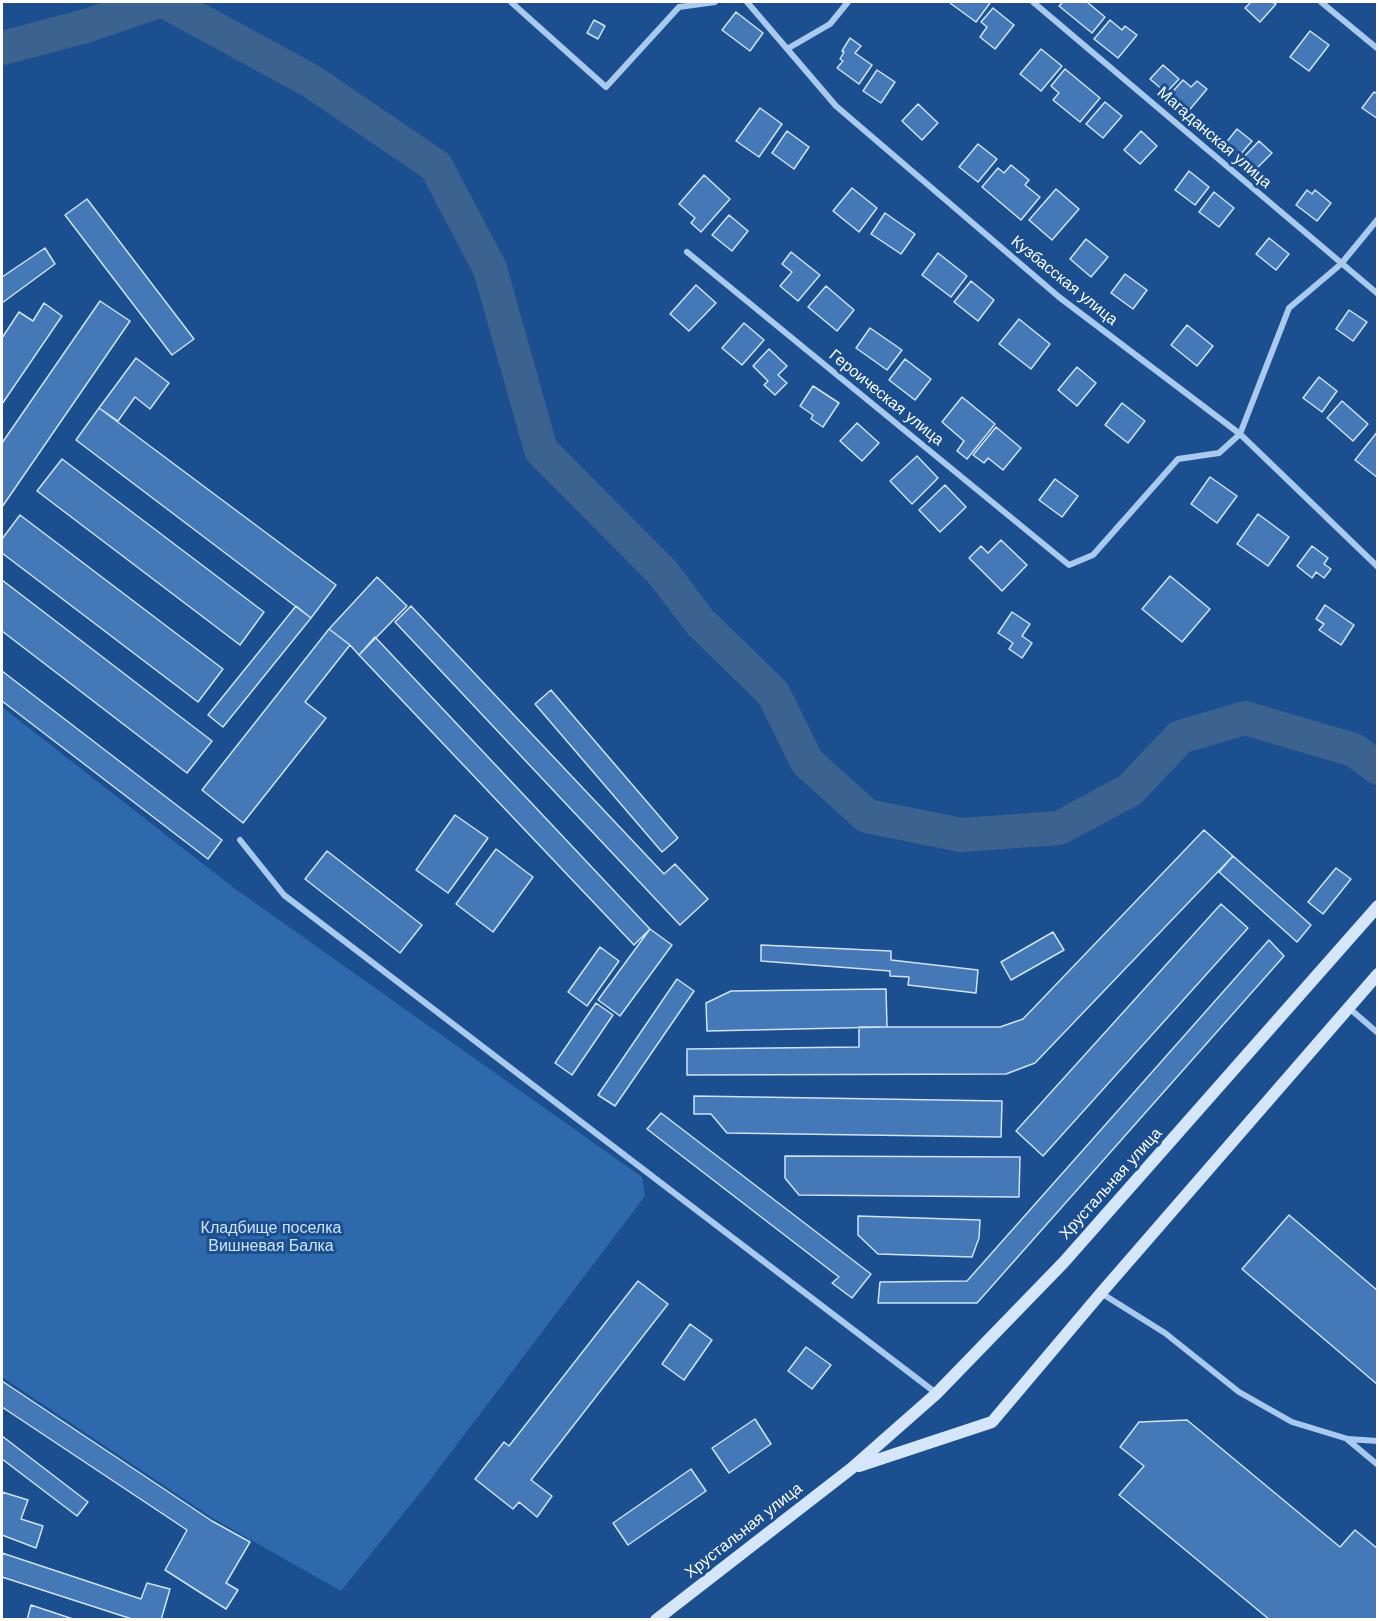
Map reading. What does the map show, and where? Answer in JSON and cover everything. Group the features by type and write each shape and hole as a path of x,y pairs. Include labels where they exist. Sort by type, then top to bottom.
{"street":[{"path":"512,2 606,87 679,7 715,2"},
{"name":"Кузбасская улица","path":"747,2 836,106 1059,297 1240,434 1377,567"},
{"path":"787,49 830,24 848,2"},
{"name":"Магаданская улица","path":"1033,2 1377,294"},
{"path":"1321,2 1377,49"},
{"path":"1240,434 1289,308 1341,264 1377,219"},
{"name":"Героическая улица","path":"687,252 1069,564 1094,555 1178,459 1219,453 1240,434"},
{"path":"240,840 284,895 936,1394"},
{"name":"Хрустальная улица","path":"656,1620 852,1468 936,1394 1064,1262 1377,906"},
{"name":"Хрустальная улица","path":"852,1468 992,1422 1377,974"},
{"path":"1349,1007 1377,1033"},
{"path":"1101,1293 1165,1333 1239,1392 1292,1422 1348,1439 1377,1441"},
{"path":"1348,1439 1377,1465"}],"green space":[{"name":"Кладбище поселка Вишневая Балка","path":"2,707 234,888 642,1177 645,1196 427,1484 341,1591 214,1519 2,1377"}],"building":[{"path":"951,2 988,2 990,3 976,22"},
{"path":"1063,2 1087,2 1105,17 1092,33 1059,6"},
{"path":"1251,2 1276,4 1260,22 1245,8"},
{"path":"993,8 1014,25 995,49 980,37 987,27 981,22"},
{"path":"736,12 763,33 750,51 722,30"},
{"path":"594,20 605,26 598,39 587,33"},
{"path":"1110,20 1122,30 1125,26 1137,35 1118,58 1094,39"},
{"path":"1310,31 1329,45 1309,71 1290,57"},
{"path":"850,38 861,46 855,53 872,65 859,84 837,68 843,61 840,59 844,52 842,51"},
{"path":"1041,49 1062,66 1041,91 1020,74"},
{"path":"1163,65 1179,79 1166,93 1150,79"},
{"path":"1065,69 1100,98 1080,122 1053,100 1059,93 1051,86"},
{"path":"877,70 895,82 881,103 863,91"},
{"path":"1183,80 1191,87 1197,81 1207,89 1186,114 1167,98"},
{"path":"1374,92 1378,94 1378,119 1362,108"},
{"path":"1105,102 1122,116 1103,138 1086,124"},
{"path":"918,104 938,123 922,140 902,121"},
{"path":"760,108 782,124 759,157 736,141"},
{"path":"1237,129 1252,141 1239,156 1225,144"},
{"path":"787,131 809,147 794,169 772,153"},
{"path":"1141,131 1157,146 1140,164 1124,150"},
{"path":"1259,141 1272,153 1254,171 1242,159"},
{"path":"978,144 997,159 978,182 959,167"},
{"path":"1011,165 1029,180 1025,185 1040,197 1021,220 982,187 998,168 1004,173"},
{"path":"1189,171 1209,187 1195,205 1175,190"},
{"path":"704,175 730,199 701,232 691,223 695,218 679,204"},
{"path":"852,188 877,208 859,232 833,211"},
{"path":"1056,189 1079,209 1052,240 1029,220"},
{"path":"1307,190 1312,194 1315,190 1331,203 1317,221 1296,205"},
{"path":"1214,192 1234,208 1219,227 1199,212"},
{"path":"87,199 194,339 172,355 65,215"},
{"path":"885,213 915,234 901,254 871,234"},
{"path":"729,215 748,231 732,251 712,235"},
{"path":"1269,238 1289,254 1276,270 1256,254"},
{"path":"1086,239 1108,257 1091,277 1070,259"},
{"path":"45,248 55,264 2,303 2,277"},
{"path":"791,252 820,275 798,301 780,286 792,272 782,264"},
{"path":"938,253 967,276 951,297 922,275"},
{"path":"1125,274 1147,290 1133,309 1111,293"},
{"path":"971,281 994,300 978,321 954,302"},
{"path":"696,285 716,303 689,331 670,314"},
{"path":"826,286 854,310 837,331 808,307"},
{"path":"100,301 130,321 2,507 2,443"},
{"path":"44,303 62,316 2,404 2,338 19,312 33,321"},
{"path":"1349,310 1367,322 1353,341 1336,329"},
{"path":"1019,319 1050,344 1031,369 999,344"},
{"path":"744,323 764,340 742,365 722,348"},
{"path":"1187,325 1213,346 1197,366 1171,345"},
{"path":"870,328 902,350 887,370 856,348"},
{"path":"769,349 787,366 778,375 787,383 775,395 764,385 768,381 753,366"},
{"path":"136,358 169,383 150,409 135,397 118,421 99,408"},
{"path":"905,359 931,379 915,400 889,380"},
{"path":"1077,367 1096,383 1077,406 1058,390"},
{"path":"1319,377 1337,391 1322,412 1303,398"},
{"path":"813,386 839,403 823,427 811,419 813,415 800,406"},
{"path":"962,397 995,424 967,459 957,451 964,441 942,422"},
{"path":"1342,401 1368,424 1353,441 1327,418"},
{"path":"1122,403 1145,421 1128,443 1105,425"},
{"path":"99,408 336,585 311,618 76,440"},
{"path":"857,423 879,443 862,461 840,441"},
{"path":"996,427 1021,448 1003,470 988,458 984,463 973,455"},
{"path":"1378,431 1378,478 1355,460"},
{"path":"917,456 938,478 912,504 890,481"},
{"path":"62,459 264,612 240,645 37,491"},
{"path":"1210,477 1237,496 1217,523 1191,504"},
{"path":"1055,479 1078,496 1062,517 1039,500"},
{"path":"945,485 966,507 940,532 919,510"},
{"path":"1258,514 1289,537 1268,566 1237,544"},
{"path":"20,515 223,669 198,702 2,553 2,539"},
{"path":"1001,540 1027,565 1002,591 969,558 981,546 988,553"},
{"path":"1312,546 1328,558 1324,564 1331,569 1324,578 1316,572 1312,578 1297,566"},
{"path":"1170,576 1210,609 1182,642 1142,609"},
{"path":"377,577 407,606 359,655 329,629"},
{"path":"2,580 212,741 187,773 2,631"},
{"path":"1325,605 1354,625 1341,645 1319,630 1324,624 1316,619"},
{"path":"296,606 311,618 223,727 208,715"},
{"path":"411,606 664,874 675,864 708,899 680,925 395,622"},
{"path":"1012,612 1030,624 1022,636 1032,643 1022,658 1009,649 1013,643 998,633"},
{"path":"329,629 350,645 305,702 326,718 243,823 202,790"},
{"path":"375,637 650,929 634,945 359,655"},
{"path":"2,671 222,840 208,859 2,701"},
{"path":"551,690 678,838 662,852 535,704"},
{"path":"455,815 488,838 448,893 416,870"},
{"path":"1204,830 1233,856 1035,1063 1006,1074 687,1075 687,1049 859,1047 859,1027 1000,1027 1023,1019"},
{"path":"496,849 533,877 493,932 456,904"},
{"path":"327,851 422,925 400,953 305,879"},
{"path":"1233,856 1311,925 1297,942 1219,872"},
{"path":"1336,868 1351,879 1323,914 1308,902"},
{"path":"1221,904 1248,928 1043,1156 1016,1131"},
{"path":"650,929 672,945 620,1016 598,1000"},
{"path":"1053,932 1064,950 1011,980 1001,962"},
{"path":"1269,940 1284,956 977,1303 878,1303 880,1282 967,1281"},
{"path":"761,945 891,951 891,960 978,970 976,993 908,985 909,977 890,976 890,971 761,961"},
{"path":"600,947 619,961 587,1006 568,992"},
{"path":"677,979 694,991 615,1106 598,1095"},
{"path":"886,989 887,1027 707,1031 706,1003 731,991"},
{"path":"596,1003 613,1015 572,1075 555,1063"},
{"path":"694,1096 1002,1101 1001,1137 727,1133 711,1114 694,1114"},
{"path":"661,1113 871,1274 852,1298 832,1283 839,1277 647,1129"},
{"path":"785,1156 1020,1157 1019,1197 799,1195 785,1178"},
{"path":"1289,1215 1378,1291 1378,1385 1242,1269"},
{"path":"858,1216 980,1220 979,1238 972,1257 878,1254 858,1235"},
{"path":"638,1281 668,1304 531,1480 552,1496 537,1517 519,1502 513,1509 475,1479 504,1442 509,1446"},
{"path":"690,1324 712,1340 684,1380 662,1364"},
{"path":"806,1347 831,1365 812,1389 788,1371"},
{"path":"2,1381 212,1521 250,1542 226,1583 238,1590 226,1609 165,1570 187,1530 2,1407"},
{"path":"755,1419 771,1444 729,1473 712,1448"},
{"path":"1187,1420 1340,1547 1355,1530 1378,1549 1378,1620 1270,1620 1119,1495 1144,1466 1120,1447 1139,1422"},
{"path":"2,1436 88,1502 77,1516 2,1459"},
{"path":"691,1469 706,1491 628,1545 613,1523"},
{"path":"2,1492 28,1500 21,1519 43,1526 36,1548 2,1535"},
{"path":"2,1553 141,1599 147,1583 170,1589 161,1620 135,1620 2,1577"},
{"path":"31,1605 76,1620 27,1620"}],"waterway":[{"path":"2,48 86,26 156,2"},
{"path":"166,2 311,81 436,166 490,269 541,450 662,572 700,622 773,693 807,762 867,816 961,835 1059,828 1130,790 1180,737 1245,718 1354,750 1378,768"}]}
